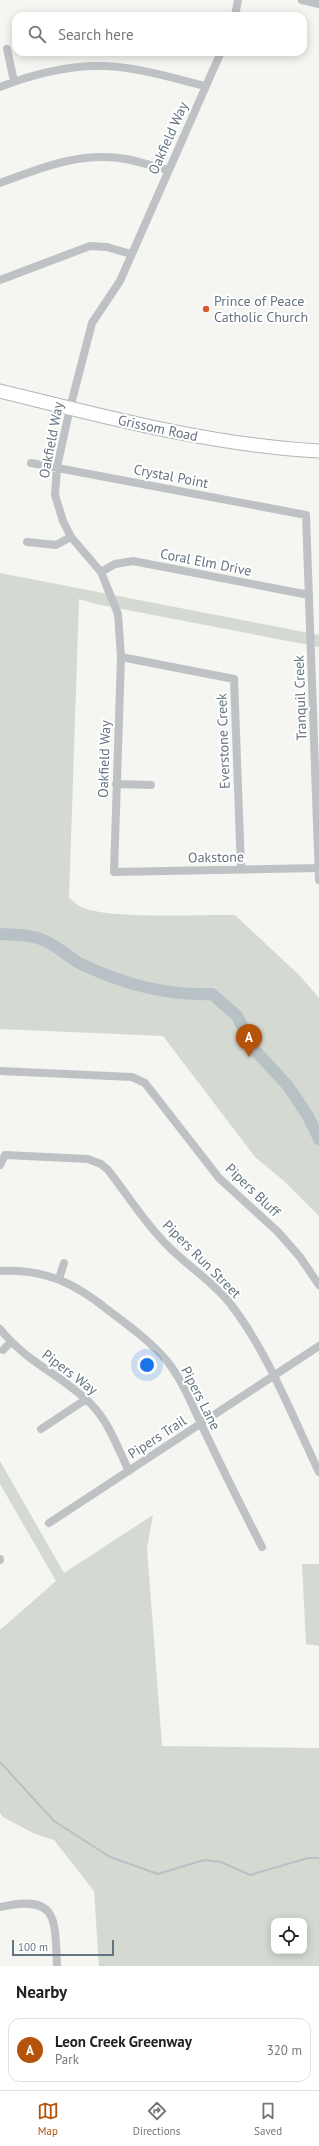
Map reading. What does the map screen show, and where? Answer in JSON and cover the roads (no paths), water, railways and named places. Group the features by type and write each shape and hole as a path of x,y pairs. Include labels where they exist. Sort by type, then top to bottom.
{"main road":[{"name":"Grissom Road","path":"0,391 150,428 224,442 319,451"}],"street":[{"path":"236,12 238,0"},
{"path":"302,0 319,4"},
{"path":"7,49 14,81"},
{"name":"Oakfield Way","path":"114,872 121,657 118,614 101,572 72,537 63,522 55,490 57,467 70,408 92,324 120,281 219,56"},
{"path":"0,87 14,81 56,70 105,66 132,69 205,86"},
{"path":"0,183 51,164 96,157 125,159 168,170"},
{"path":"0,280 90,246 107,247 131,254"},
{"name":"Crystal Point","path":"31,463 306,515"},
{"name":"Tranquil Creek","path":"306,515 319,880"},
{"path":"27,542 56,545 72,537"},
{"name":"Coral Elm Drive","path":"101,572 115,564 133,561 309,595"},
{"name":"Everstone Creek","path":"121,657 234,679 241,869"},
{"path":"116,784 151,785"},
{"name":"Oakstone","path":"114,872 319,868"},
{"name":"Pipers Bluff","path":"0,1071 137,1078 149,1087 220,1178 278,1232 300,1257 319,1285"},
{"name":"Pipers Run Street","path":"0,1165 5,1155 88,1159 108,1170 164,1242 231,1304 246,1326 273,1376 319,1472"},
{"path":"59,1279 64,1263"},
{"name":"Pipers Lane","path":"0,1271 26,1271 59,1279 89,1295 145,1338 168,1363 186,1390 201,1424 262,1547"},
{"name":"Pipers Way","path":"0,1329 11,1342 97,1411 129,1470"},
{"path":"3,1350 11,1342"},
{"name":"Pipers Trail","path":"49,1523 319,1346"},
{"path":"41,1429 85,1400"},
{"path":"0,1907 23,1902 31,1902 44,1908 49,1913 56,1927 57,1966"}],"waterway":[{"path":"0,934 23,935 40,939 50,943 81,964 129,983 161,991 212,994 237,1016 253,1048 288,1086 308,1116 319,1139"},
{"path":"0,1762 54,1821 110,1857 158,1874 204,1860 221,1862 250,1875 308,1858 319,1858"}],"place":[{"name":"Prince of Peace Catholic Church","path":"206,309"},
{"name":"Leon Creek Greenway","path":"249,1057"}]}
